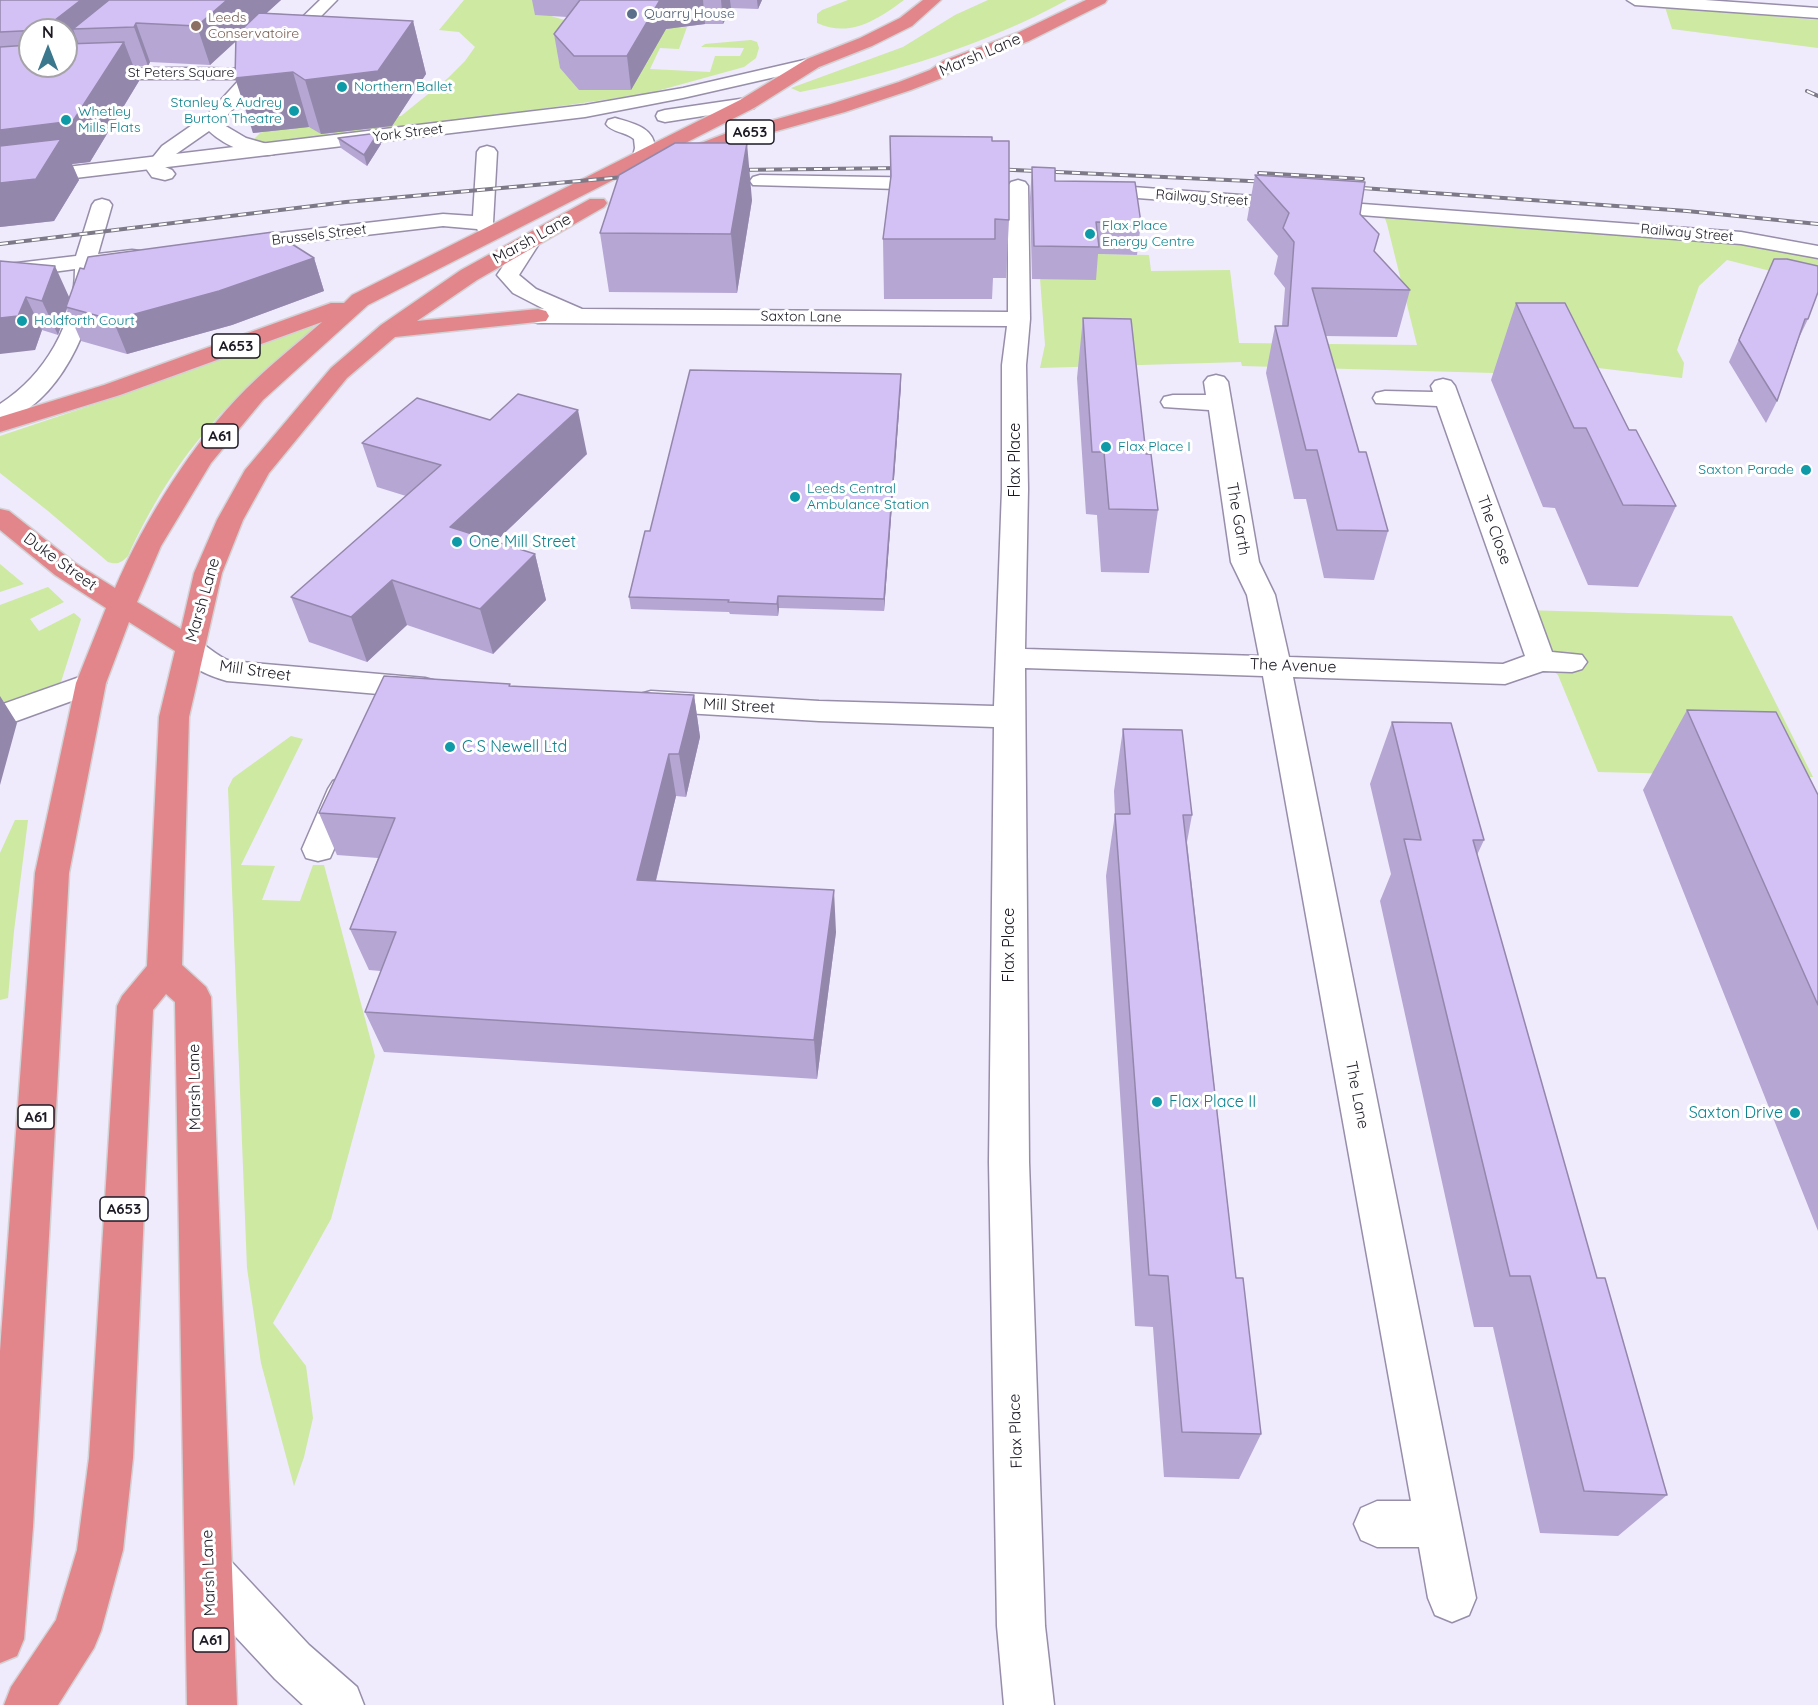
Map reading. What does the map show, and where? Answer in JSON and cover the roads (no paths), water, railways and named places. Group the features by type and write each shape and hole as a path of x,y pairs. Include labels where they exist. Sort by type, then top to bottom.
{"highway":[{"name":"Marsh Lane","path":"0,1639 10,1527 52,873 92,683 147,546 200,460 254,394 360,300 426,267 486,228 643,156 747,104 813,63 866,42 906,22 933,0"},
{"name":"Marsh Lane","path":"642,178 702,148 884,93 936,74 949,65 1023,37 1100,0"},
{"path":"834,91 911,70 949,65"},
{"path":"747,104 788,99"},
{"name":"Marsh Lane","path":"212,1705 193,997 164,970 174,717 189,647 213,559 230,520 258,470 339,373 389,330 446,290 531,239 612,195"},
{"path":"426,267 432,281 446,290 476,301 538,316"},
{"name":"A653","path":"0,425 112,390 360,300"},
{"path":"389,330 454,322 538,316"},
{"path":"6,408 112,390"},
{"name":"Duke Street","path":"0,517 64,569 189,647"},
{"name":"A653","path":"29,1705 77,1631 100,1550 111,1458 135,1006 164,970"}],"street":[{"path":"161,169 169,150 214,118 254,74 329,0"},
{"path":"1635,0 1734,3 1818,13"},
{"path":"78,64 83,60"},
{"name":"York Street","path":"161,169 267,150 585,111 683,93 813,63"},
{"name":"St Peters Square","path":"78,74 160,72 254,74"},
{"name":"St Peters Square","path":"0,79 18,78"},
{"name":"York Street","path":"0,181 161,169 615,124 747,104"},
{"path":"214,118 215,126 225,137 247,146 267,150"},
{"path":"615,124 631,128 645,138 647,147 643,156"},
{"path":"486,228 487,149"},
{"path":"760,181 806,190 959,184"},
{"path":"994,185 1041,187"},
{"name":"Flax Place","path":"1018,186 1019,319 1014,365 1012,658 1009,717 1009,1162 1021,1614 1029,1705"},
{"name":"Railway Street","path":"1074,189 1742,238 1818,252"},
{"path":"6,408 42,383 58,364 68,347 85,288 86,262 102,205"},
{"name":"Brussels Street","path":"217,246 443,220 486,228"},
{"name":"Saxton Lane","path":"531,239 508,274 514,284 542,300 583,316"},
{"path":"0,272 158,253"},
{"name":"Saxton Lane","path":"538,316 1019,319"},
{"name":"The Garth","path":"1173,402 1218,393 1245,562 1261,595 1276,666"},
{"name":"The Close","path":"1385,398 1445,393 1541,661"},
{"name":"Mill Street","path":"189,647 211,665 227,671 385,697 448,689"},
{"name":"The Avenue","path":"1012,658 1505,674 1541,661 1572,662"},
{"name":"The Lane","path":"1276,666 1452,1598"},
{"path":"0,716 92,683"},
{"name":"Mill Street","path":"623,699 819,711 1009,717"},
{"path":"318,849 356,762"},
{"path":"1377,1524 1438,1524"},
{"path":"210,1574 292,1662 339,1705"}],"railway":[{"path":"1807,91 1818,96"},
{"path":"734,170 905,168"},
{"path":"992,169 1271,182"},
{"path":"1259,173 1363,179"},
{"path":"0,244 346,202 635,176"},
{"path":"1348,187 1687,211 1818,224"}],"place":[{"name":"Quarry House","path":"632,14"},
{"name":"Leeds Conservatoire","path":"196,26"},
{"name":"Northern Ballet","path":"342,87"},
{"name":"Stanley & Audrey Burton Theatre","path":"294,111"},
{"name":"Whetley Mills Flats","path":"66,120"},
{"name":"Flax Place Energy Centre","path":"1090,234"},
{"name":"Holdforth Court","path":"22,321"},
{"name":"Flax Place I","path":"1106,447"},
{"name":"Saxton Parade","path":"1806,470"},
{"name":"Leeds Central Ambulance Station","path":"795,497"},
{"name":"One Mill Street","path":"457,542"},
{"name":"C S Newell Ltd","path":"450,747"},
{"name":"Flax Place II","path":"1157,1102"},
{"name":"Saxton Drive","path":"1795,1113"}]}
